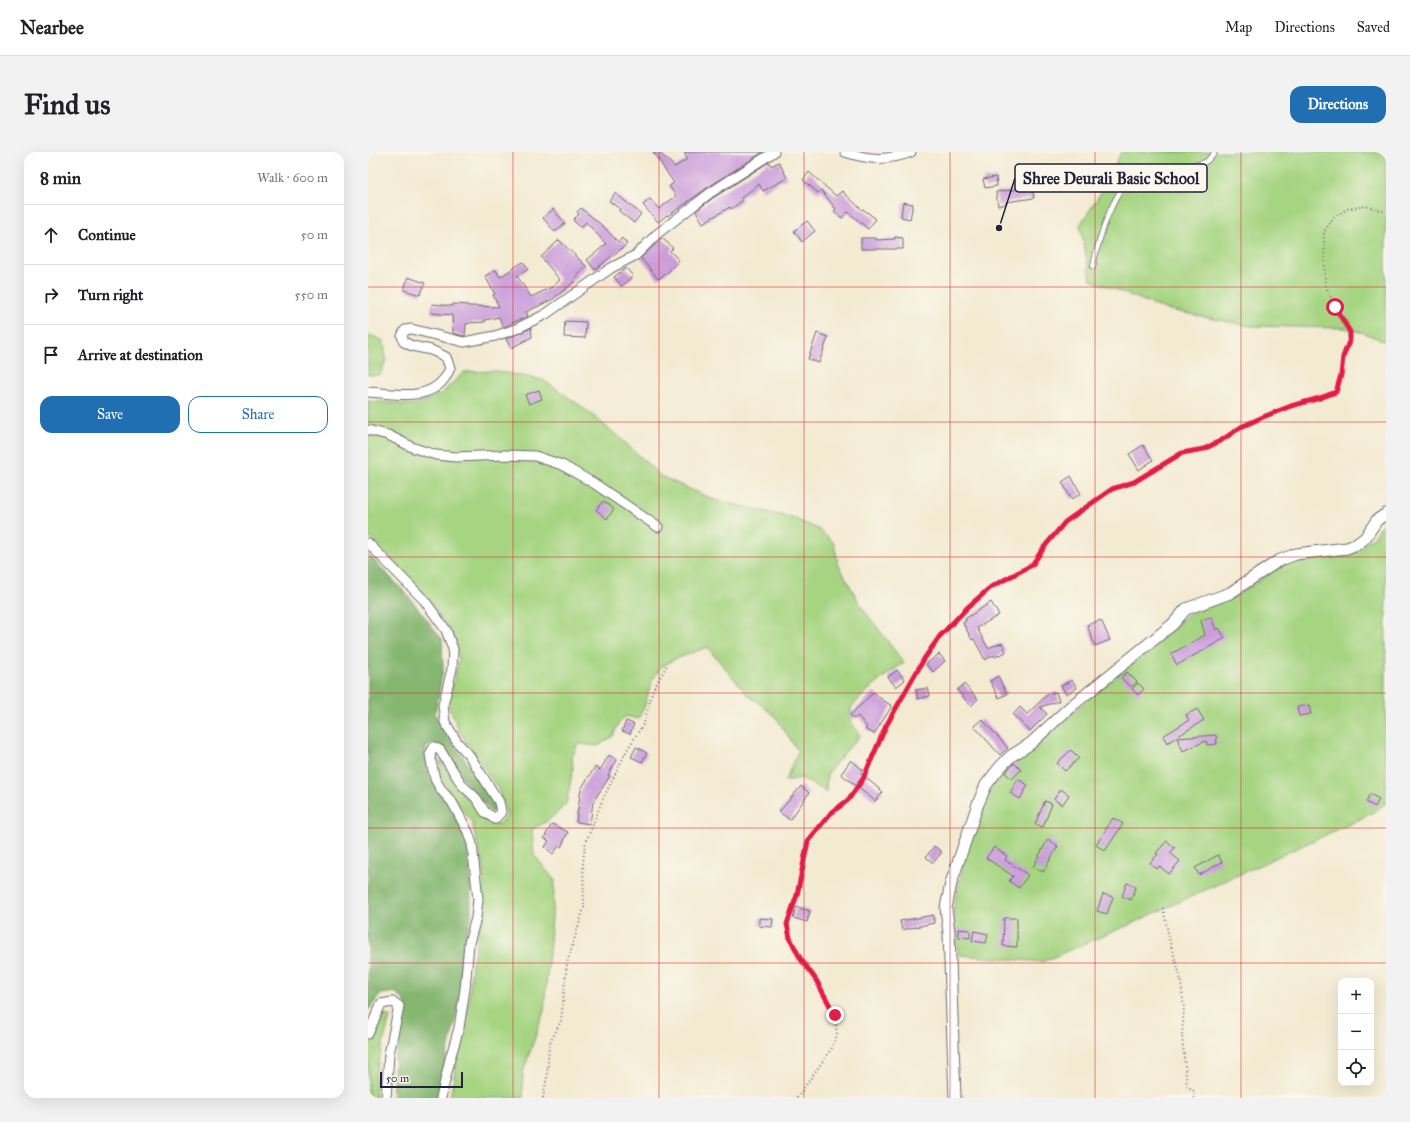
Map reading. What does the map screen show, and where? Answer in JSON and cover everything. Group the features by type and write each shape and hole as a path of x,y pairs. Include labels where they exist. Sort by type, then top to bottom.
{"street":[{"path":"368,392 419,395 435,388 444,379 450,368 446,357 431,350 412,346 404,342 402,336 405,330 411,329 464,342 495,336 516,329 546,314 611,268 636,255 657,234 710,193 774,152"},
{"path":"845,152 872,159 888,158 911,152"},
{"path":"368,430 388,435 414,448 436,455 456,457 505,455 535,456 562,465 595,484 658,527"},
{"path":"955,1098 949,933 946,908 951,883 986,785 1011,756 1030,744 1069,708 1173,624 1186,609 1230,593 1278,561 1296,554 1347,548 1357,544 1365,538 1377,520 1386,514"},
{"path":"368,542 424,600 446,630 453,649 452,669 443,705 445,722 457,742 469,755 496,797 499,802 501,812 495,819 485,812 476,798 462,785 440,750 434,747 430,754 435,779 455,807 468,832 472,844 478,899 476,918 469,943 465,989 459,1028 441,1098"},
{"path":"368,1034 381,1004 393,1002 399,1006 389,1054 386,1098"}],"lane":[{"path":"1093,268 1097,247 1106,220 1124,185 1142,171 1200,164 1207,161 1215,152"}],"path":[{"path":"797,1098 832,1048 837,1034 835,1015 816,980 796,951 790,938 787,924 797,895 808,841 830,814 848,800 863,779 886,726 924,659 940,636 967,608 991,587 1032,565 1045,546 1065,522 1112,489 1134,482 1182,453 1204,449 1241,427 1263,417 1291,406 1336,392 1341,375 1343,357 1350,339 1350,332 1335,307 1325,284 1324,232 1334,217 1347,209 1366,206 1386,212"},
{"path":"543,1098 547,1077 549,1045 561,1021 567,963 584,908 583,862 585,845 602,800 628,748 644,723 653,690 667,665"},
{"path":"1163,908 1180,975 1184,1008 1182,1036 1187,1086 1194,1091 1194,1098"}],"green space":[{"path":"1121,152 1386,152 1386,342 1364,333 1344,328 1249,326 1165,309 1091,280 1080,225 1106,185"},
{"path":"368,334 384,341 386,360 380,375 368,375"},
{"path":"496,371 543,380 581,406 620,438 662,477 715,500 793,518 818,529 834,543 838,564 861,606 904,663 876,683 851,708 851,721 860,736 827,774 826,792 801,778 785,781 798,751 775,716 748,695 707,647 673,660 660,668 651,683 645,705 638,719 626,716 619,723 613,736 598,746 578,744 572,757 573,769 566,804 549,820 532,829 534,855 555,881 544,1011 523,1072 523,1098 450,1098 469,1001 472,965 482,915 484,870 472,822 449,791 439,773 441,760 465,796 488,819 497,825 507,815 498,789 459,731 448,704 459,659 452,633 433,606 409,578 368,536 368,401 415,405 440,395 464,372"},
{"path":"1386,520 1386,803 1369,815 1133,923 1042,962 959,955 953,932 954,905 966,851 989,792 1001,771 1012,760 1030,750 1052,733 1093,695 1123,672 1189,614 1236,596 1283,564 1310,556 1342,556 1358,548 1375,536"},
{"path":"368,554 409,597 442,639 443,669 435,714 448,736 482,783 496,810 491,812 468,785 448,754 435,743 426,747 425,758 430,777 458,818 465,836 470,867 471,918 462,949 460,997 436,1098 392,1098 395,1058 406,1011 405,1001 395,992 381,994 368,1010"},
{"path":"383,1014 390,1017 375,1075 376,1098 368,1098 368,1047"}],"building":[{"path":"653,152 659,152 675,167 687,159 684,152 763,152 658,222 643,205 650,199 659,209 676,196 669,186 674,183"},
{"path":"769,162 771,166 779,162 787,178 763,191 759,184 741,198 742,201 731,209 730,207 703,223 696,211 713,198"},
{"path":"809,172 836,196 842,191 862,210 863,209 876,219 868,229 848,212 842,218 834,211 836,209 821,190 818,193 803,180"},
{"path":"996,177 997,186 985,188 983,179"},
{"path":"1032,188 1034,198 1006,202 1006,204 998,206 996,192"},
{"path":"615,193 641,214 634,223 619,211 620,209 609,201"},
{"path":"903,202 913,204 910,219 901,217"},
{"path":"581,208 605,228 618,242 622,238 627,244 595,270 587,260 606,244 586,222 581,228 573,220 579,214 577,212"},
{"path":"553,209 565,223 555,232 543,218"},
{"path":"807,221 815,231 802,242 794,231"},
{"path":"895,237 903,238 903,249 861,249 861,238 876,238 876,240 895,239"},
{"path":"662,238 673,248 670,251 679,260 667,273 658,279 641,258"},
{"path":"559,240 586,266 573,281 574,282 553,299 526,312 528,316 503,327 499,317 485,320 485,322 468,323 466,324 464,336 453,333 452,315 431,313 432,304 499,307 493,295 495,294 485,276 496,270 500,277 523,262 528,269 517,276 531,297 552,287 560,280 541,257"},
{"path":"626,268 633,276 622,286 614,277"},
{"path":"408,277 425,283 420,295 404,290"},
{"path":"565,321 586,322 585,338 564,337"},
{"path":"531,328 532,337 511,348 506,339"},
{"path":"817,333 828,337 819,363 808,359"},
{"path":"539,390 542,399 529,404 525,395"},
{"path":"1143,445 1153,460 1139,470 1129,454"},
{"path":"1071,476 1081,494 1071,499 1062,482"},
{"path":"603,501 614,509 607,519 596,510"},
{"path":"991,602 999,615 977,628 988,648 1002,643 1006,652 995,657 994,655 985,660 974,639 972,640 963,623 966,621 965,619"},
{"path":"1211,617 1216,630 1219,628 1225,638 1177,665 1171,654 1205,635 1201,620"},
{"path":"1101,620 1110,640 1095,646 1087,625"},
{"path":"939,654 945,661 933,672 926,664"},
{"path":"897,670 905,680 896,687 888,677"},
{"path":"1127,672 1137,682 1131,687 1121,678"},
{"path":"998,676 1007,694 999,698 990,681"},
{"path":"1072,680 1077,688 1066,694 1061,686"},
{"path":"1138,683 1144,689 1138,695 1132,689"},
{"path":"964,684 978,699 971,706 957,690"},
{"path":"928,688 930,696 918,699 916,690"},
{"path":"874,692 881,699 892,706 874,734 865,729 867,727 858,716 854,719 850,715"},
{"path":"1056,692 1059,701 1040,707 1047,714 1030,731 1013,715 1020,707 1027,714 1047,695"},
{"path":"1309,705 1311,714 1299,716 1297,707"},
{"path":"1197,709 1204,720 1167,743 1163,736 1189,720 1186,715"},
{"path":"982,719 1008,748 1000,755 974,726"},
{"path":"626,721 634,724 630,734 622,731"},
{"path":"1216,735 1217,744 1207,745 1206,741 1183,751 1177,738"},
{"path":"636,747 647,753 642,762 631,757"},
{"path":"1071,750 1079,758 1065,771 1057,763"},
{"path":"609,755 617,760 608,775 610,776 593,802 590,824 576,822 581,789 595,767 600,770"},
{"path":"851,760 863,770 860,773 883,792 875,801 841,774"},
{"path":"1014,763 1021,770 1012,779 1005,773"},
{"path":"1018,779 1028,785 1020,799 1010,793"},
{"path":"801,786 809,793 790,820 779,812"},
{"path":"1061,789 1069,795 1062,805 1054,799"},
{"path":"1370,794 1379,799 1375,807 1366,802"},
{"path":"1045,801 1052,804 1043,827 1035,824"},
{"path":"1113,818 1123,824 1105,851 1096,845"},
{"path":"552,824 568,832 561,847 559,846 553,854 545,847 549,841 544,838"},
{"path":"1048,839 1058,846 1043,872 1033,867"},
{"path":"1167,841 1175,848 1170,853 1180,861 1169,874 1159,866 1157,869 1150,863 1158,854 1156,853"},
{"path":"934,846 942,852 933,863 926,857"},
{"path":"994,847 1007,856 1005,860 1028,875 1019,888 1009,881 1013,876 986,858"},
{"path":"1218,855 1222,862 1199,875 1195,868"},
{"path":"1127,883 1136,886 1131,900 1122,896"},
{"path":"1103,894 1113,897 1107,914 1097,911"},
{"path":"796,907 810,911 807,922 793,918"},
{"path":"933,915 934,923 902,930 900,921"},
{"path":"759,918 773,919 772,927 759,926"},
{"path":"1004,918 1017,918 1017,947 1003,946"},
{"path":"958,929 970,930 970,938 958,937"},
{"path":"974,931 988,934 986,943 972,941"}],"place":[{"name":"Shree Deurali Basic School","path":"999,228"}],"route":[{"path":"835,1015 816,980 800,958 790,938 787,924 797,895 808,841 830,814 848,800 863,779 872,755 886,726 924,659 940,636 967,608 991,587 1032,565 1045,546 1065,522 1112,489 1134,482 1182,453 1204,449 1222,440 1241,427 1263,417 1291,406 1336,392 1341,375 1343,357 1350,339 1350,332 1335,307"}]}
